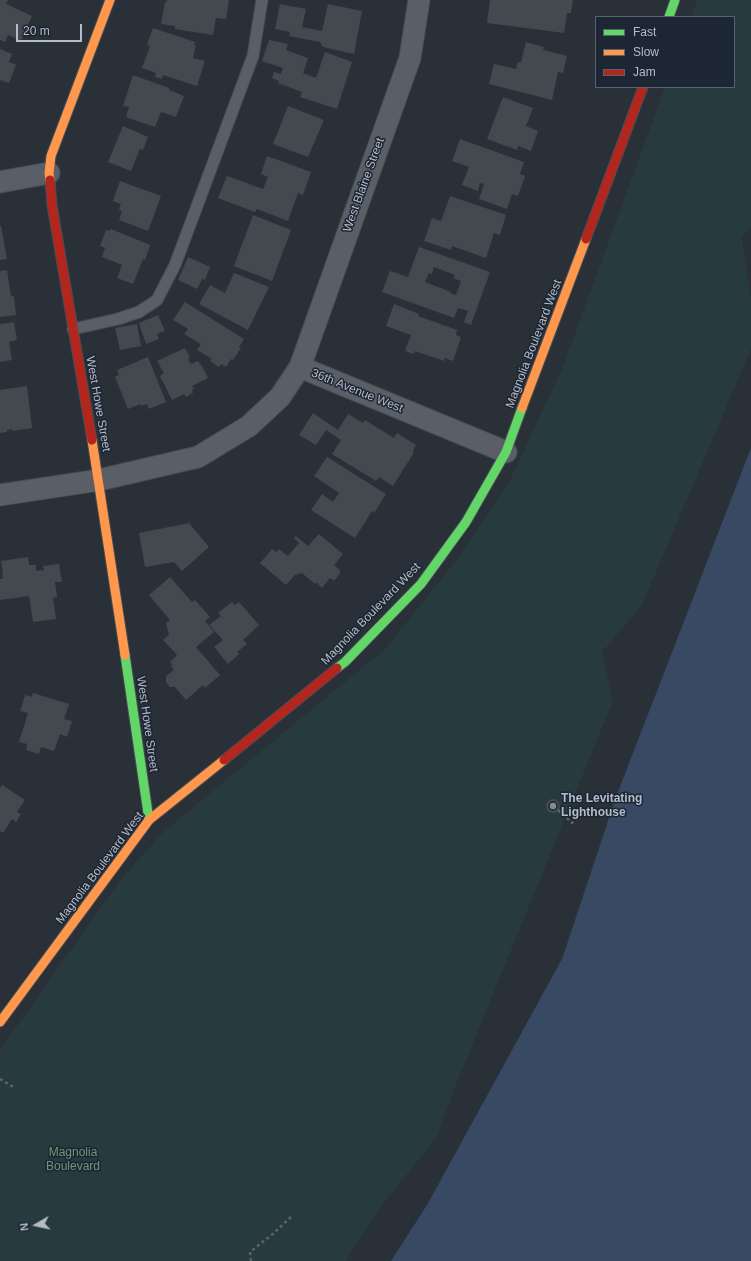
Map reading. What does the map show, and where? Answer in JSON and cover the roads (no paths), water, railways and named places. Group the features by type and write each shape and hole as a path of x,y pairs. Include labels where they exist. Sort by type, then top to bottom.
{"street":[{"name":"West Howe Street","path":"110,0 58,137 52,156 49,173 52,205 99,480 149,820"},
{"name":"West Blaine Street","path":"300,368 411,53 419,0"},
{"path":"669,16 675,0"},
{"name":"Magnolia Boulevard West","path":"0,1022 149,820 344,662 415,590 466,522 506,452 643,88"},
{"path":"0,182 49,173"},
{"name":"36th Avenue West","path":"0,495 99,480 198,457 249,426 280,397 300,368 506,452"}],"lane":[{"path":"73,329 118,319 139,312 157,300 175,265 253,56 262,0"}],"water":[{"path":"751,448 751,1261 391,1261 427,1205 562,959 616,797"}],"place":[{"name":"The Levitating Lighthouse","path":"553,806"}],"park label":[{"name":"Magnolia Boulevard","path":"73,1160"}]}
